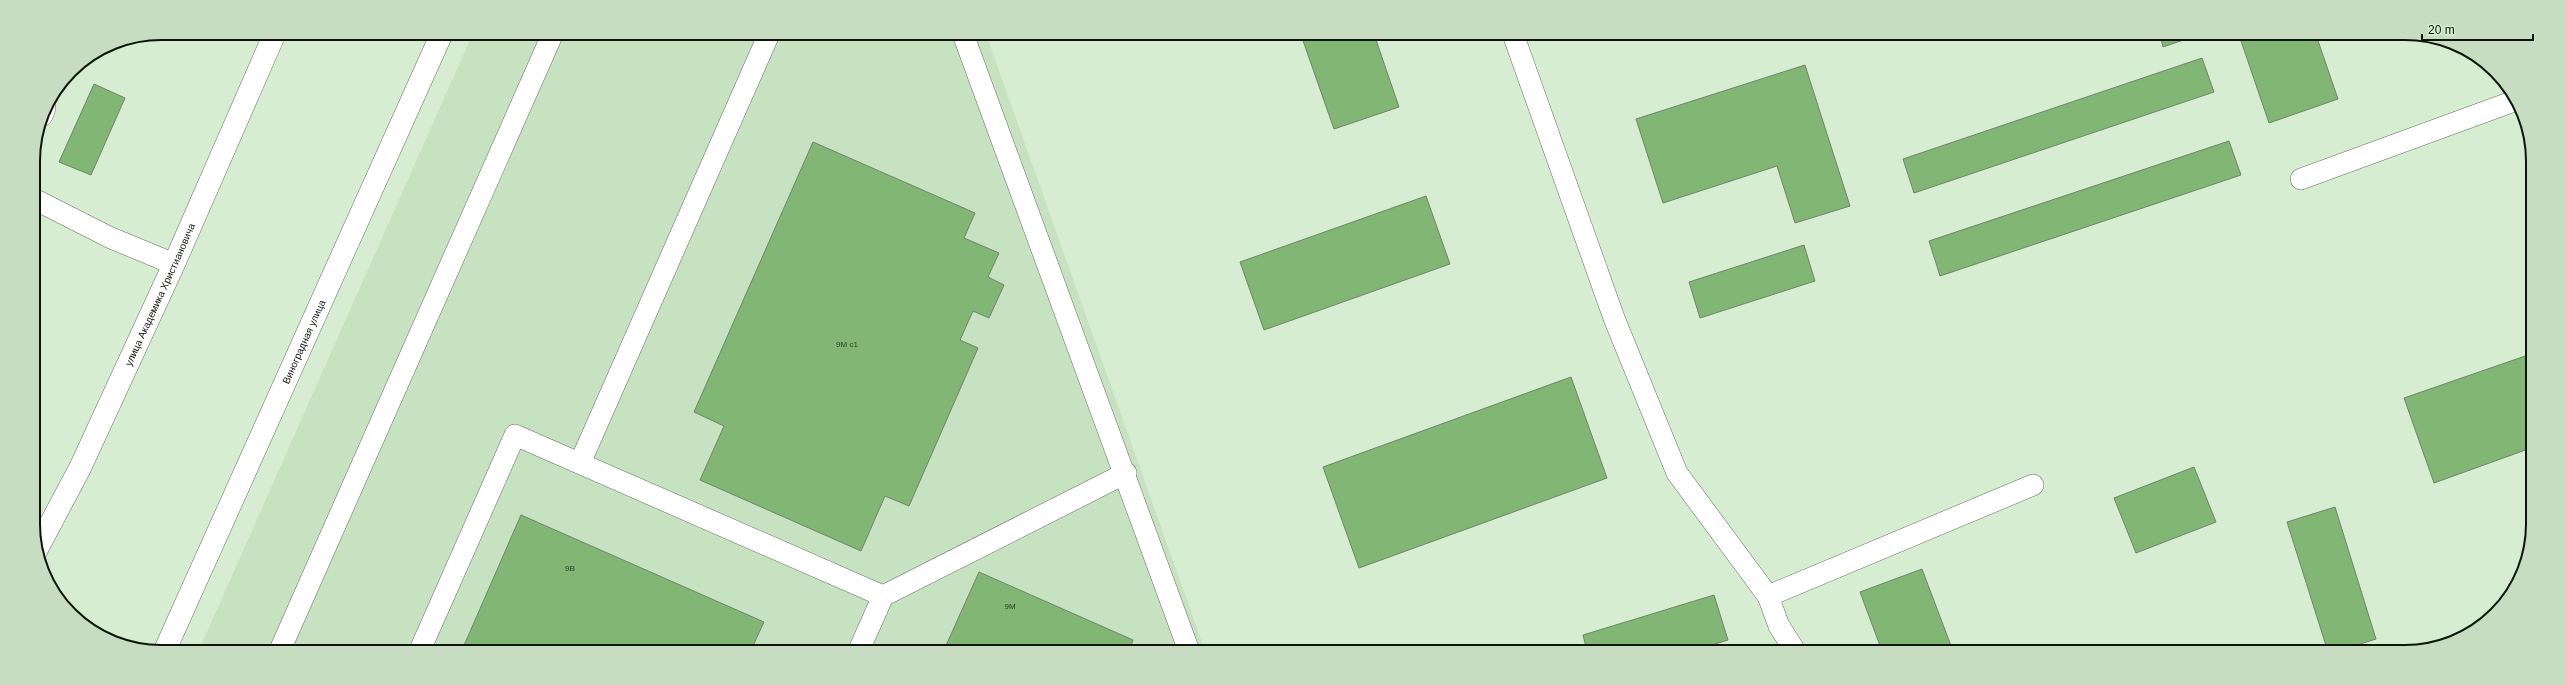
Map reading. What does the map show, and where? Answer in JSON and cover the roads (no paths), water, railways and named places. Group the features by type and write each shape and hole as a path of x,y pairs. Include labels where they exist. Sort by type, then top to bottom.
{"street":[{"name":"улица Академика Христиановича","path":"41,541 80,468 174,264 272,40"},
{"name":"Виноградная улица","path":"167,645 439,40"}],"lane":[{"path":"282,645 550,40"},
{"path":"580,463 766,40"},
{"path":"965,40 1126,473 1187,645"},
{"path":"1515,40 1614,318 1677,473 1768,596 1779,626 1791,645"},
{"path":"2301,179 2511,102"},
{"path":"40,202 111,238 174,264"},
{"path":"422,645 515,435 883,596"},
{"path":"861,645 883,596 1126,473"},
{"path":"1768,596 2033,485"}]}
